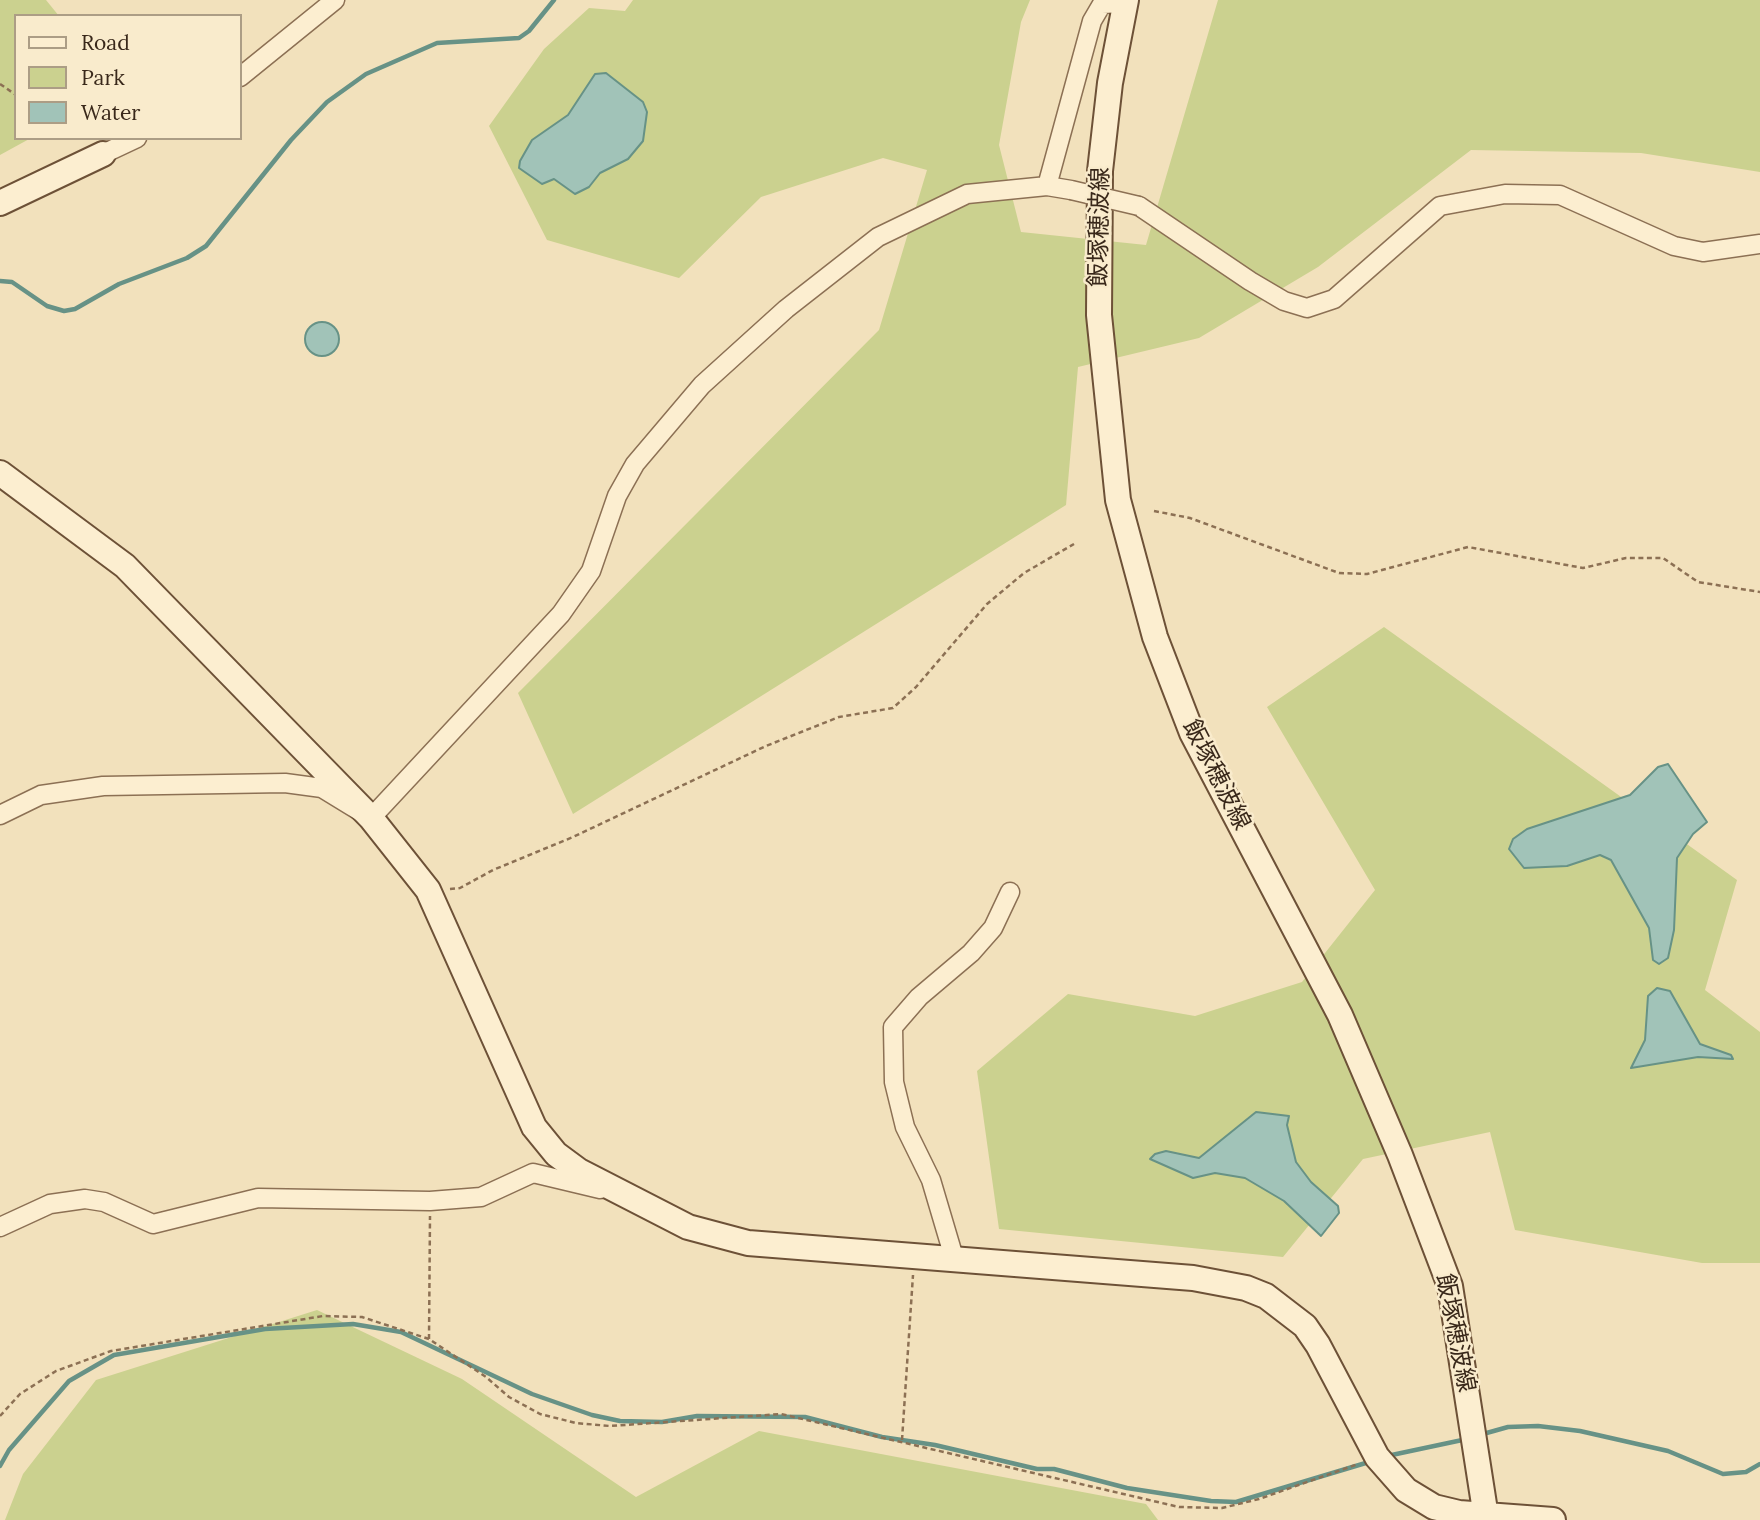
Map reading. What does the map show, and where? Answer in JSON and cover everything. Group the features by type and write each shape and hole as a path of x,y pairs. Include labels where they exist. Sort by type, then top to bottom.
{"street":[{"path":"242,75 335,0"},
{"path":"1047,186 1092,21 1102,4 1126,1"},
{"name":"飯塚穂波線","path":"1126,1 1110,83 1100,170 1099,315 1118,500 1155,637 1192,733 1340,1015 1400,1155 1450,1286 1486,1517"},
{"path":"0,203 133,140"},
{"path":"371,818 561,614 591,571 617,496 635,464 702,385 786,309 878,237 967,194 1047,186 1139,206 1250,281 1284,301 1307,308 1334,299 1440,206 1505,194 1559,195 1674,246 1703,252 1760,244"},
{"path":"0,474 125,566 371,818 428,890 534,1127 556,1154 579,1171 714,1236 748,1243 1193,1278 1246,1288 1266,1296 1305,1326 1318,1345 1377,1457 1389,1475 1406,1490 1434,1507 1486,1517 1553,1520"},
{"path":"0,815 41,795 103,786 285,783 322,788 371,818"},
{"path":"955,1261 931,1180 905,1127 894,1082 893,1027 919,997 971,953 993,928 1010,892"},
{"path":"0,1227 50,1204 85,1199 104,1202 153,1224 258,1198 430,1201 481,1197 533,1173 627,1196"}],"path":[{"path":"1154,512 1190,518 1339,573 1367,574 1468,547 1583,568 1626,558 1663,558 1698,582 1760,592"},
{"path":"428,890 460,888 493,870 573,837 791,736 839,717 893,708 916,688 987,604 1024,573 1074,544"},
{"path":"429,1339 430,1201"},
{"path":"902,1440 914,1258"},
{"path":"0,1416 20,1394 56,1371 111,1351 217,1331 323,1316 362,1317 429,1339 486,1377 509,1397 540,1414 576,1423 610,1426 781,1414 902,1440 1179,1507 1223,1507 1259,1499 1377,1457"}],"green space":[{"path":"0,0 46,0 57,14 14,14 14,140 27,140 0,155"},
{"path":"633,0 1030,0 1021,22 999,145 1021,232 1146,245 1218,0 1760,0 1760,172 1641,153 1471,150 1318,267 1199,338 1078,367 1066,505 573,814 518,693 879,330 927,170 883,158 761,197 679,278 547,240 489,126 544,49 589,8 625,11"},
{"path":"1384,627 1737,880 1705,990 1760,1032 1760,1263 1702,1263 1515,1230 1490,1132 1363,1159 1283,1257 999,1229 977,1071 1068,994 1195,1016 1302,982 1375,890 1267,707"},
{"path":"317,1310 462,1379 636,1497 759,1431 1146,1504 1158,1520 5,1520 23,1474 96,1380"}],"water":[{"path":"606,73 643,102 647,112 643,141 628,159 600,173 589,187 575,194 554,179 542,184 519,168 532,140 568,115 595,74"},
{"path":"322,322 334,327 339,339 334,351 322,356 310,351 305,339 310,327"},
{"path":"1668,764 1707,822 1693,834 1677,858 1674,930 1668,958 1659,964 1653,960 1649,928 1611,860 1600,855 1567,866 1524,868 1509,849 1513,839 1527,829 1630,795 1658,767"},
{"path":"1657,988 1670,991 1700,1044 1731,1055 1733,1059 1698,1057 1631,1068 1645,1040 1648,996"},
{"path":"1256,1112 1289,1116 1287,1125 1296,1162 1311,1182 1338,1206 1339,1213 1321,1236 1284,1201 1245,1178 1215,1173 1193,1178 1150,1159 1155,1154 1166,1151 1199,1158"}],"waterway":[{"path":"0,281 12,282 47,306 64,311 75,309 119,284 187,258 206,246 291,140 327,102 366,74 437,43 519,38 529,31 554,0"},
{"path":"0,1466 9,1450 69,1381 114,1355 265,1329 353,1324 401,1332 532,1394 592,1415 620,1421 662,1422 697,1416 805,1417 882,1437 935,1445 1037,1469 1054,1469 1127,1488 1211,1501 1236,1502 1369,1462"},
{"path":"1483,1434 1508,1427 1538,1426 1580,1431 1668,1451 1723,1474 1746,1472 1760,1464"},
{"path":"1387,1456 1467,1439"}]}
